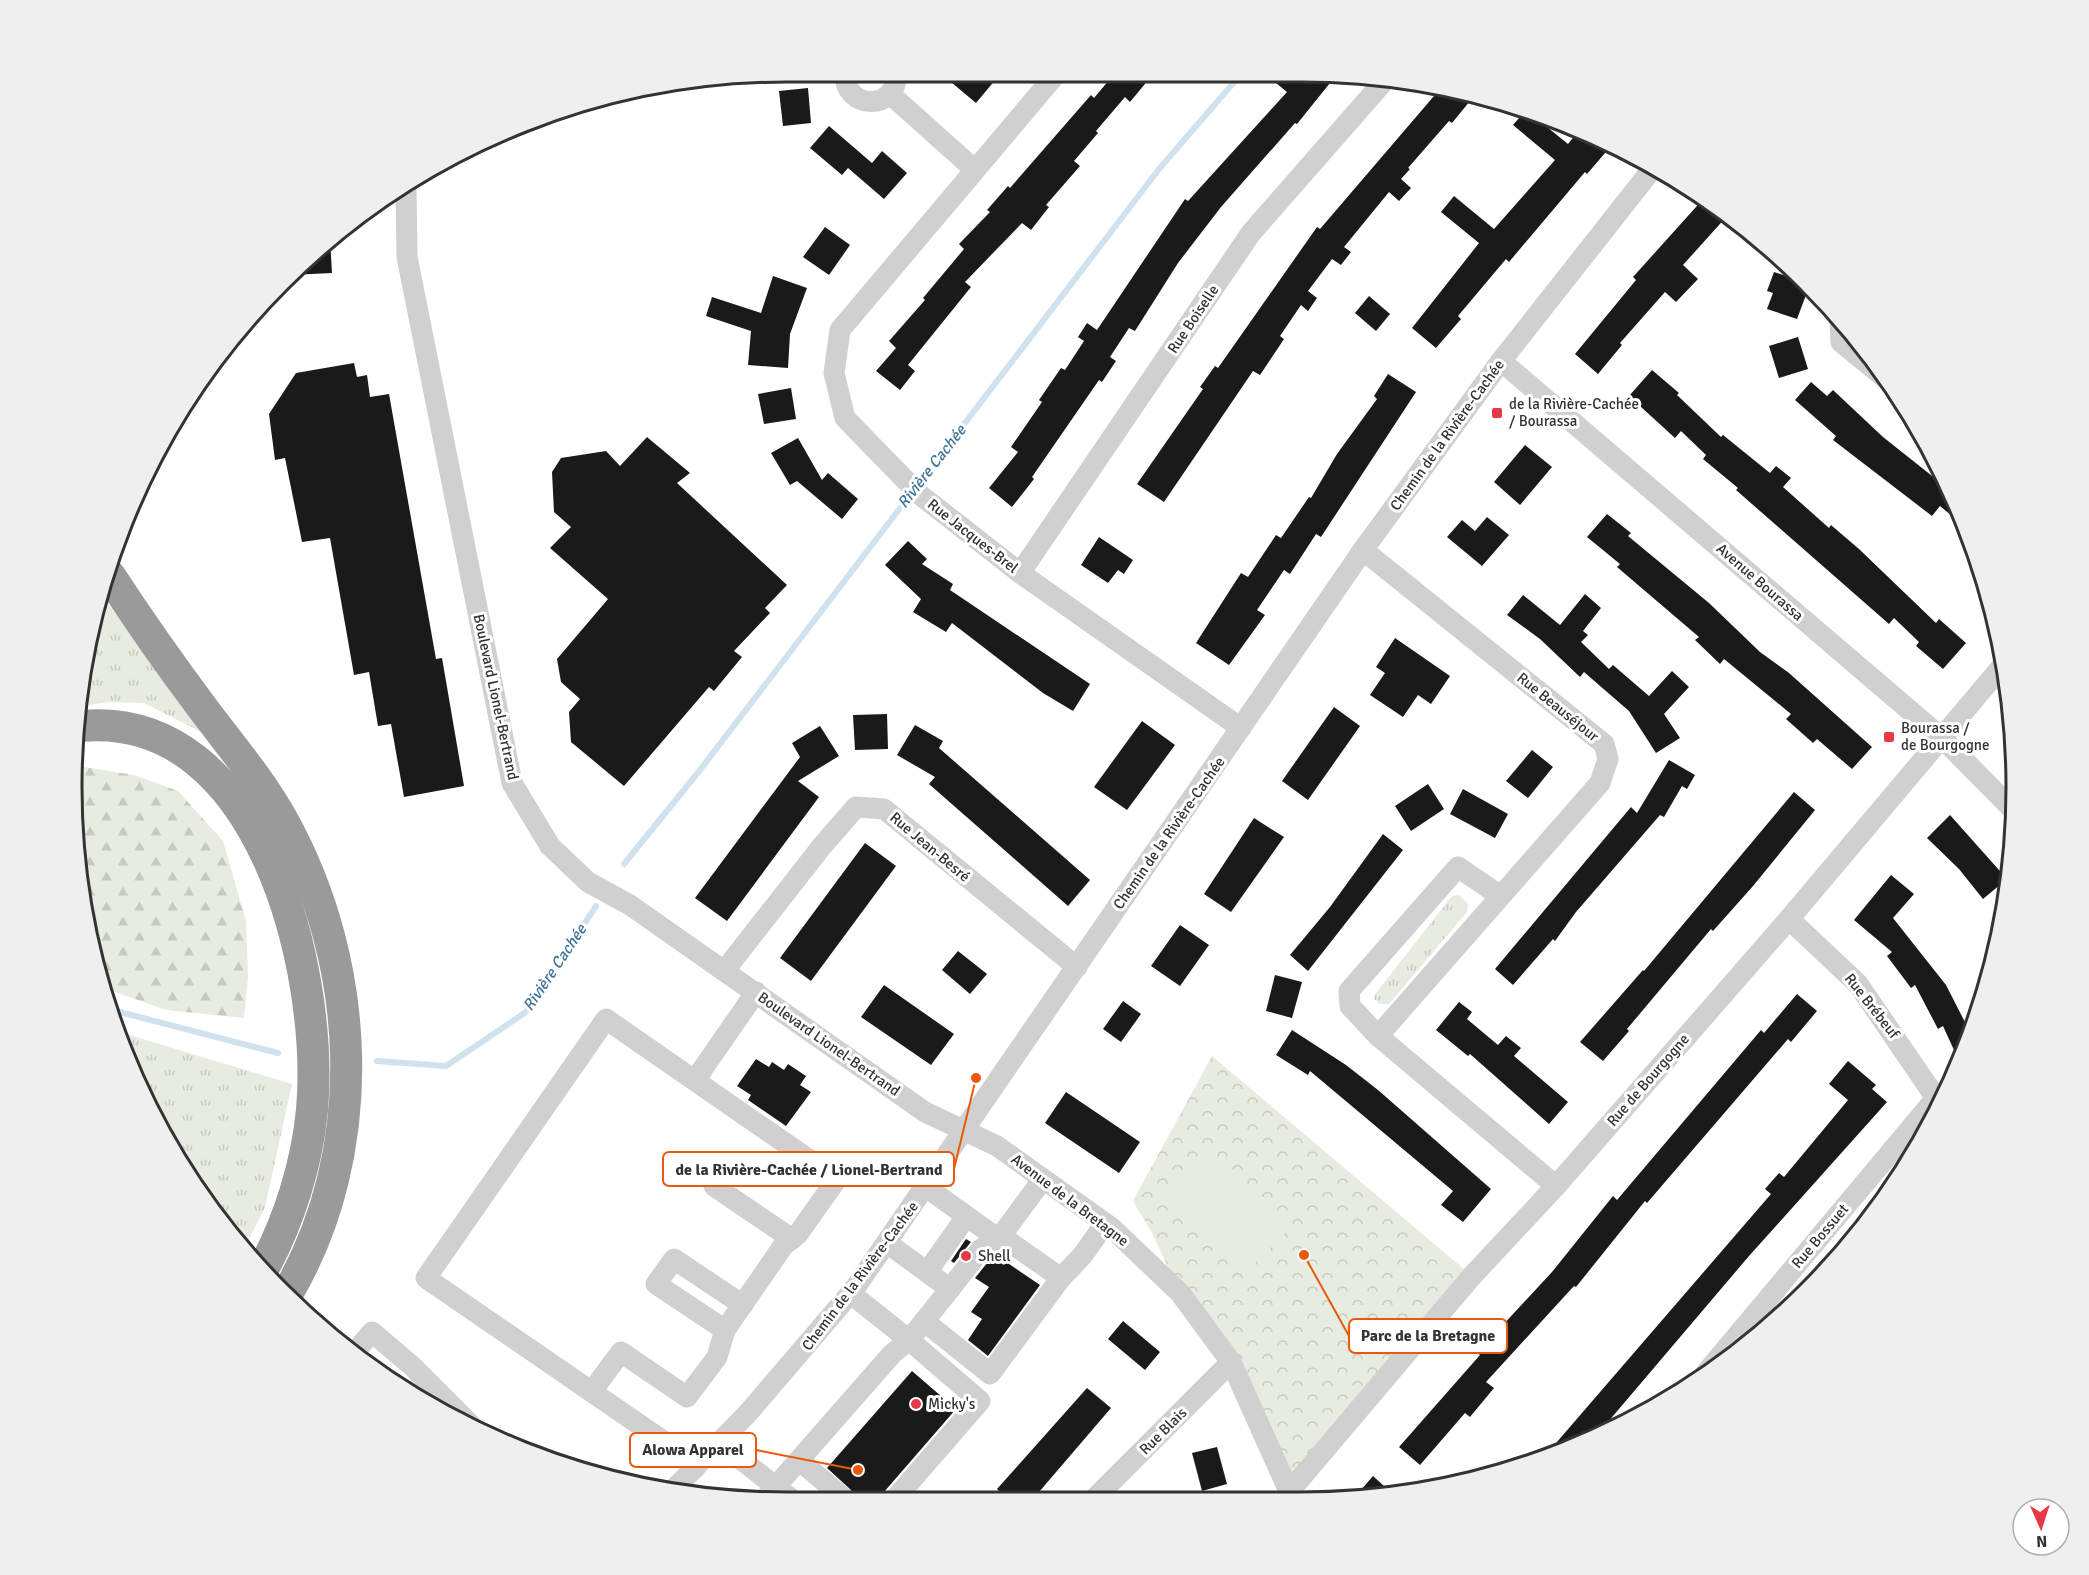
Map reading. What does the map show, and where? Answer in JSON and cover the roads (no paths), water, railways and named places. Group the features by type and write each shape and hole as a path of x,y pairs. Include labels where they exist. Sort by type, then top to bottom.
{"highway":[{"path":"114,582 283,820 308,873 333,949 341,987 346,1041 341,1131 319,1221 290,1287"},
{"path":"86,726 117,728 148,734 189,754 206,769 243,815 267,858 284,897 300,954 310,1009 313,1050 312,1111 291,1206 266,1262"}],"street":[{"path":"846,82 857,98 874,102 890,94 896,82"},
{"name":"Rue Jacques-Brel","path":"1049,82 840,330 834,373 845,417 912,486 1020,573 1241,728"},
{"name":"Rue Boiselle","path":"1020,573 1251,233 1379,87"},
{"path":"890,94 975,170"},
{"name":"Chemin de la Rivière-Cachée","path":"679,1484 799,1357 850,1293 926,1187 1363,550 1501,361 1648,174"},
{"name":"Boulevard Lionel-Bertrand","path":"406,195 407,257 512,783 550,846 588,882 630,905 925,1112 964,1131"},
{"path":"1841,333 1841,342 1861,358"},
{"name":"Avenue Bourassa","path":"1501,361 1942,738 2006,803"},
{"name":"Rue Beauséjour","path":"1363,550 1604,744 1608,759 1600,783 1499,895 1378,1036"},
{"name":"Rue de Bourgogne","path":"1293,1492 1472,1276 1556,1186 1789,919 1997,673"},
{"name":"Rue Jean-Besré","path":"725,970 822,846 856,807 884,809 1077,967"},
{"path":"1499,895 1458,867 1349,991 1350,1006 1378,1036 1556,1186"},
{"name":"Rue Brébeuf","path":"1789,919 1858,984 1934,1098"},
{"path":"695,1080 756,992"},
{"path":"592,1391 621,1352 687,1397 717,1357 725,1330 742,1305 783,1246 792,1239 837,1179 606,1019 426,1278 669,1445 695,1468"},
{"name":"Rue Bossuet","path":"1723,1352 1925,1117"},
{"name":"Avenue de la Bretagne","path":"964,1131 997,1146 1106,1224 1180,1293 1231,1362 1290,1492"},
{"path":"771,1492 892,1354 909,1340 981,1249 1001,1236 1043,1179"},
{"path":"714,1186 792,1239"},
{"path":"926,1187 966,1217 990,1233 1001,1236 1062,1278"},
{"path":"927,1272 966,1217"},
{"path":"924,1322 990,1374 1106,1224"},
{"path":"887,1242 950,1289"},
{"path":"725,1330 656,1284 674,1259 742,1305"},
{"path":"850,1293 980,1401 901,1492"},
{"path":"359,1348 372,1332 412,1366 454,1408"},
{"name":"Rue Blais","path":"1101,1492 1231,1362"},
{"path":"720,1443 767,1492"},
{"path":"799,1460 836,1492"}],"waterway":[{"name":"Rivière Cachée","path":"624,864 700,770 1159,169 1234,82"},
{"name":"Rivière Cachée","path":"377,1061 446,1066 526,1012 596,906"},
{"name":"Rivière Cachée","path":"119,1012 278,1053"}],"place":[{"name":"de la Rivière-Cachée / Bourassa","path":"1497,413"},
{"name":"Bourassa / de Bourgogne","path":"1889,737"},
{"name":"de la Rivière-Cachée / Lionel-Bertrand","path":"976,1078"},
{"name":"Parc de la Bretagne","path":"1304,1255"},
{"name":"Shell","path":"966,1256"},
{"name":"Micky's","path":"916,1404"},
{"name":"Alowa Apparel","path":"858,1470"}]}
